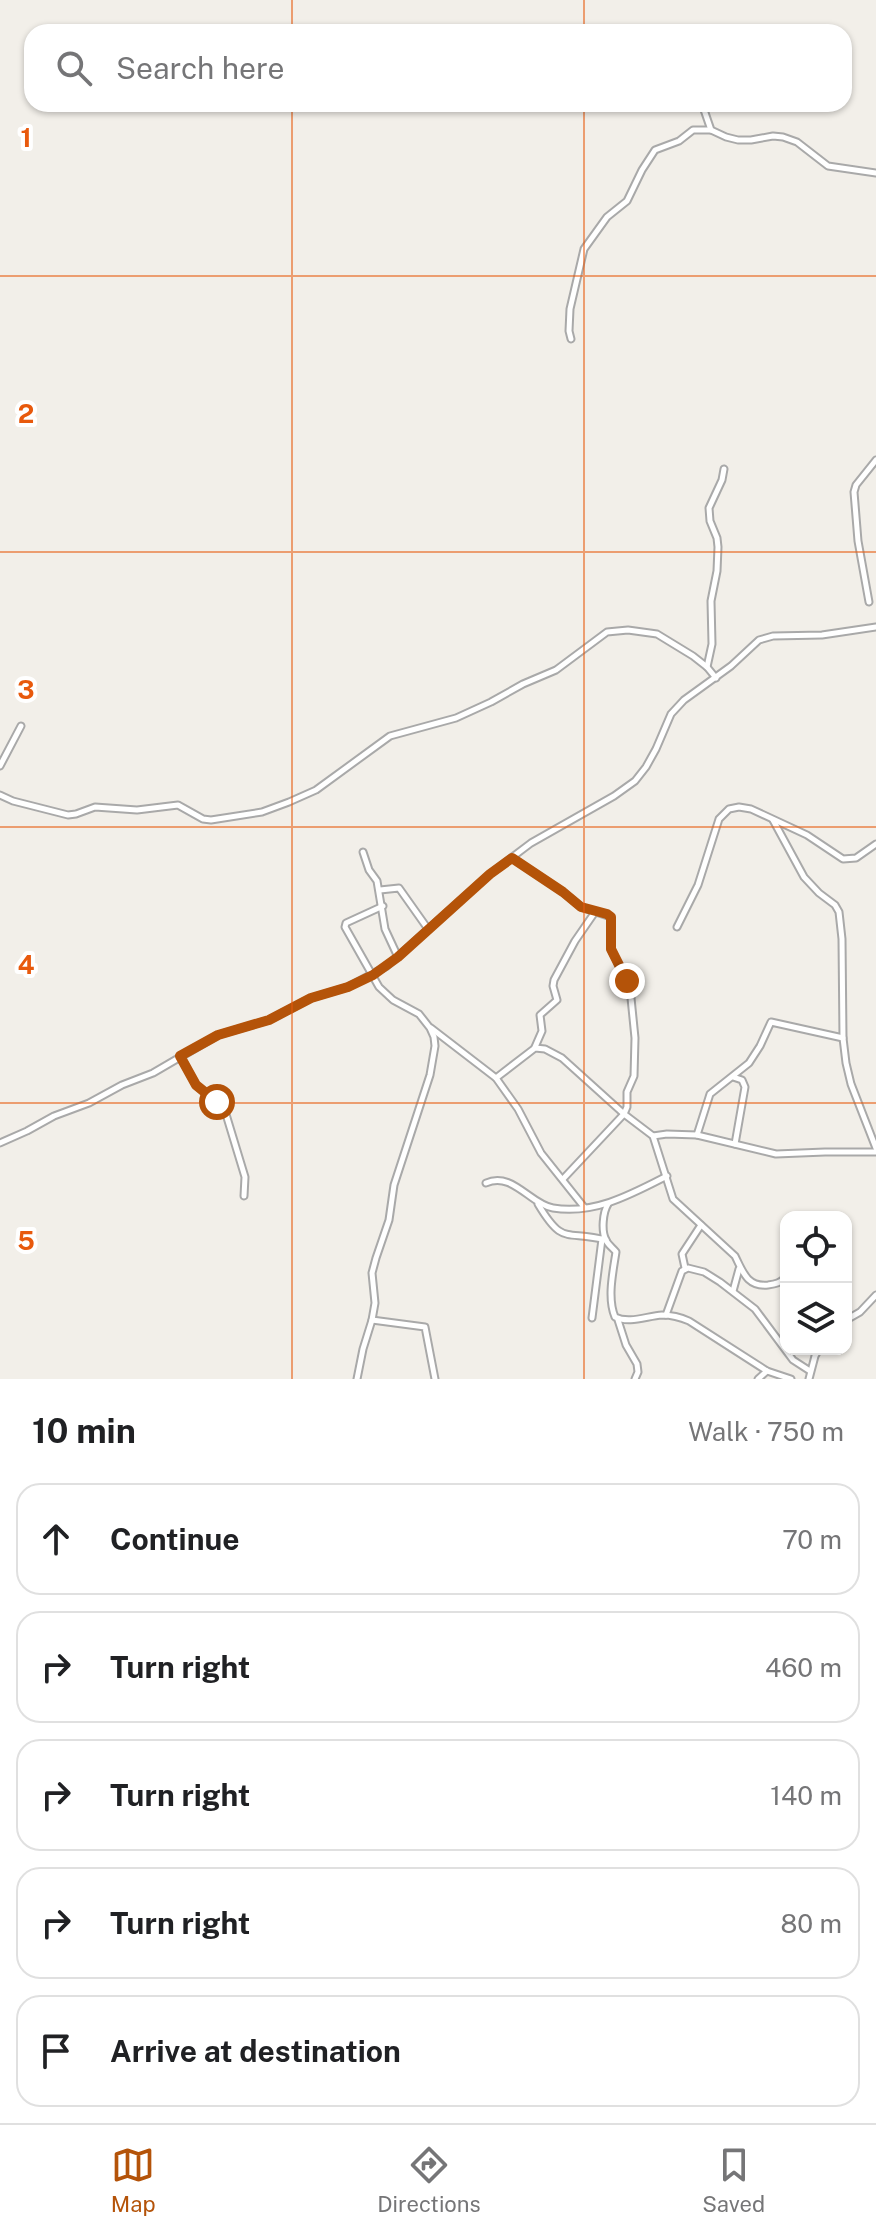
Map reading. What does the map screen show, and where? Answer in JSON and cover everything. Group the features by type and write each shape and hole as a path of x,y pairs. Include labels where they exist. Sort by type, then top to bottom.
{"street":[{"path":"705,112 711,130"},
{"path":"571,339 569,320 584,249 613,210 627,201 655,150 679,141 693,130 711,130 738,140 783,137 797,142 828,166 876,173"},
{"path":"869,602 858,541 854,492 876,460"},
{"path":"707,667 712,644 711,601 718,547 708,515 724,469"},
{"path":"0,1143 153,1073 218,1035 269,1020 311,998 348,987 373,975 398,957 490,874 531,843 635,781 651,758 671,714 684,700 765,638 822,635 876,627"},
{"path":"0,795 68,815 95,807 137,810 178,805 203,819 211,820 275,808 316,790 390,736 456,718 491,702 556,670 607,632 628,630 657,634 693,656 716,678"},
{"path":"0,766 21,726"},
{"path":"677,927 698,885 719,819 729,809 751,809 807,835 843,859 856,858 876,844"},
{"path":"653,1136 697,1135 776,1154 876,1150 846,1063 839,912 804,877 773,820"},
{"path":"363,852 380,890 385,929 398,957"},
{"path":"512,858 581,907 607,914 612,919 611,949 627,981 631,998 635,1065 633,1081 627,1092 627,1107 624,1114 563,1179"},
{"path":"380,890 399,888 428,929"},
{"path":"357,1379 375,1303 372,1273 389,1220 394,1185 430,1075 435,1046 430,1028 419,1014 384,993 345,925 383,906"},
{"path":"496,1078 535,1048 542,1031 540,1015 557,1000 554,980 595,912"},
{"path":"697,1135 710,1094 749,1063 771,1022 843,1038"},
{"path":"430,1028 496,1078 518,1109 541,1153 584,1207"},
{"path":"535,1048 545,1049 562,1058 653,1136 673,1199 735,1256 739,1268 757,1286 780,1282"},
{"path":"180,1056 196,1085 225,1111 245,1177 244,1196"},
{"path":"732,1077 742,1080 745,1087 735,1144"},
{"path":"538,1204 561,1209 608,1204 667,1176"},
{"path":"486,1183 498,1180 507,1182 531,1196 562,1234 604,1240 616,1252 613,1312 637,1364 635,1379"},
{"path":"592,1318 604,1240 604,1214 608,1204"},
{"path":"666,1315 685,1268 682,1254 701,1225"},
{"path":"685,1268 704,1272 755,1309 793,1360 810,1371"},
{"path":"733,1291 739,1268"},
{"path":"852,1317 876,1295"},
{"path":"618,1320 666,1315 689,1321 767,1371 791,1379"},
{"path":"372,1320 425,1327 435,1379"},
{"path":"809,1379 817,1355"},
{"path":"758,1379 767,1371"}],"route":[{"path":"217,1102 196,1085 180,1056 218,1035 269,1020 311,998 348,987 373,975 512,858 586,910 611,917 611,949 627,981"}]}
